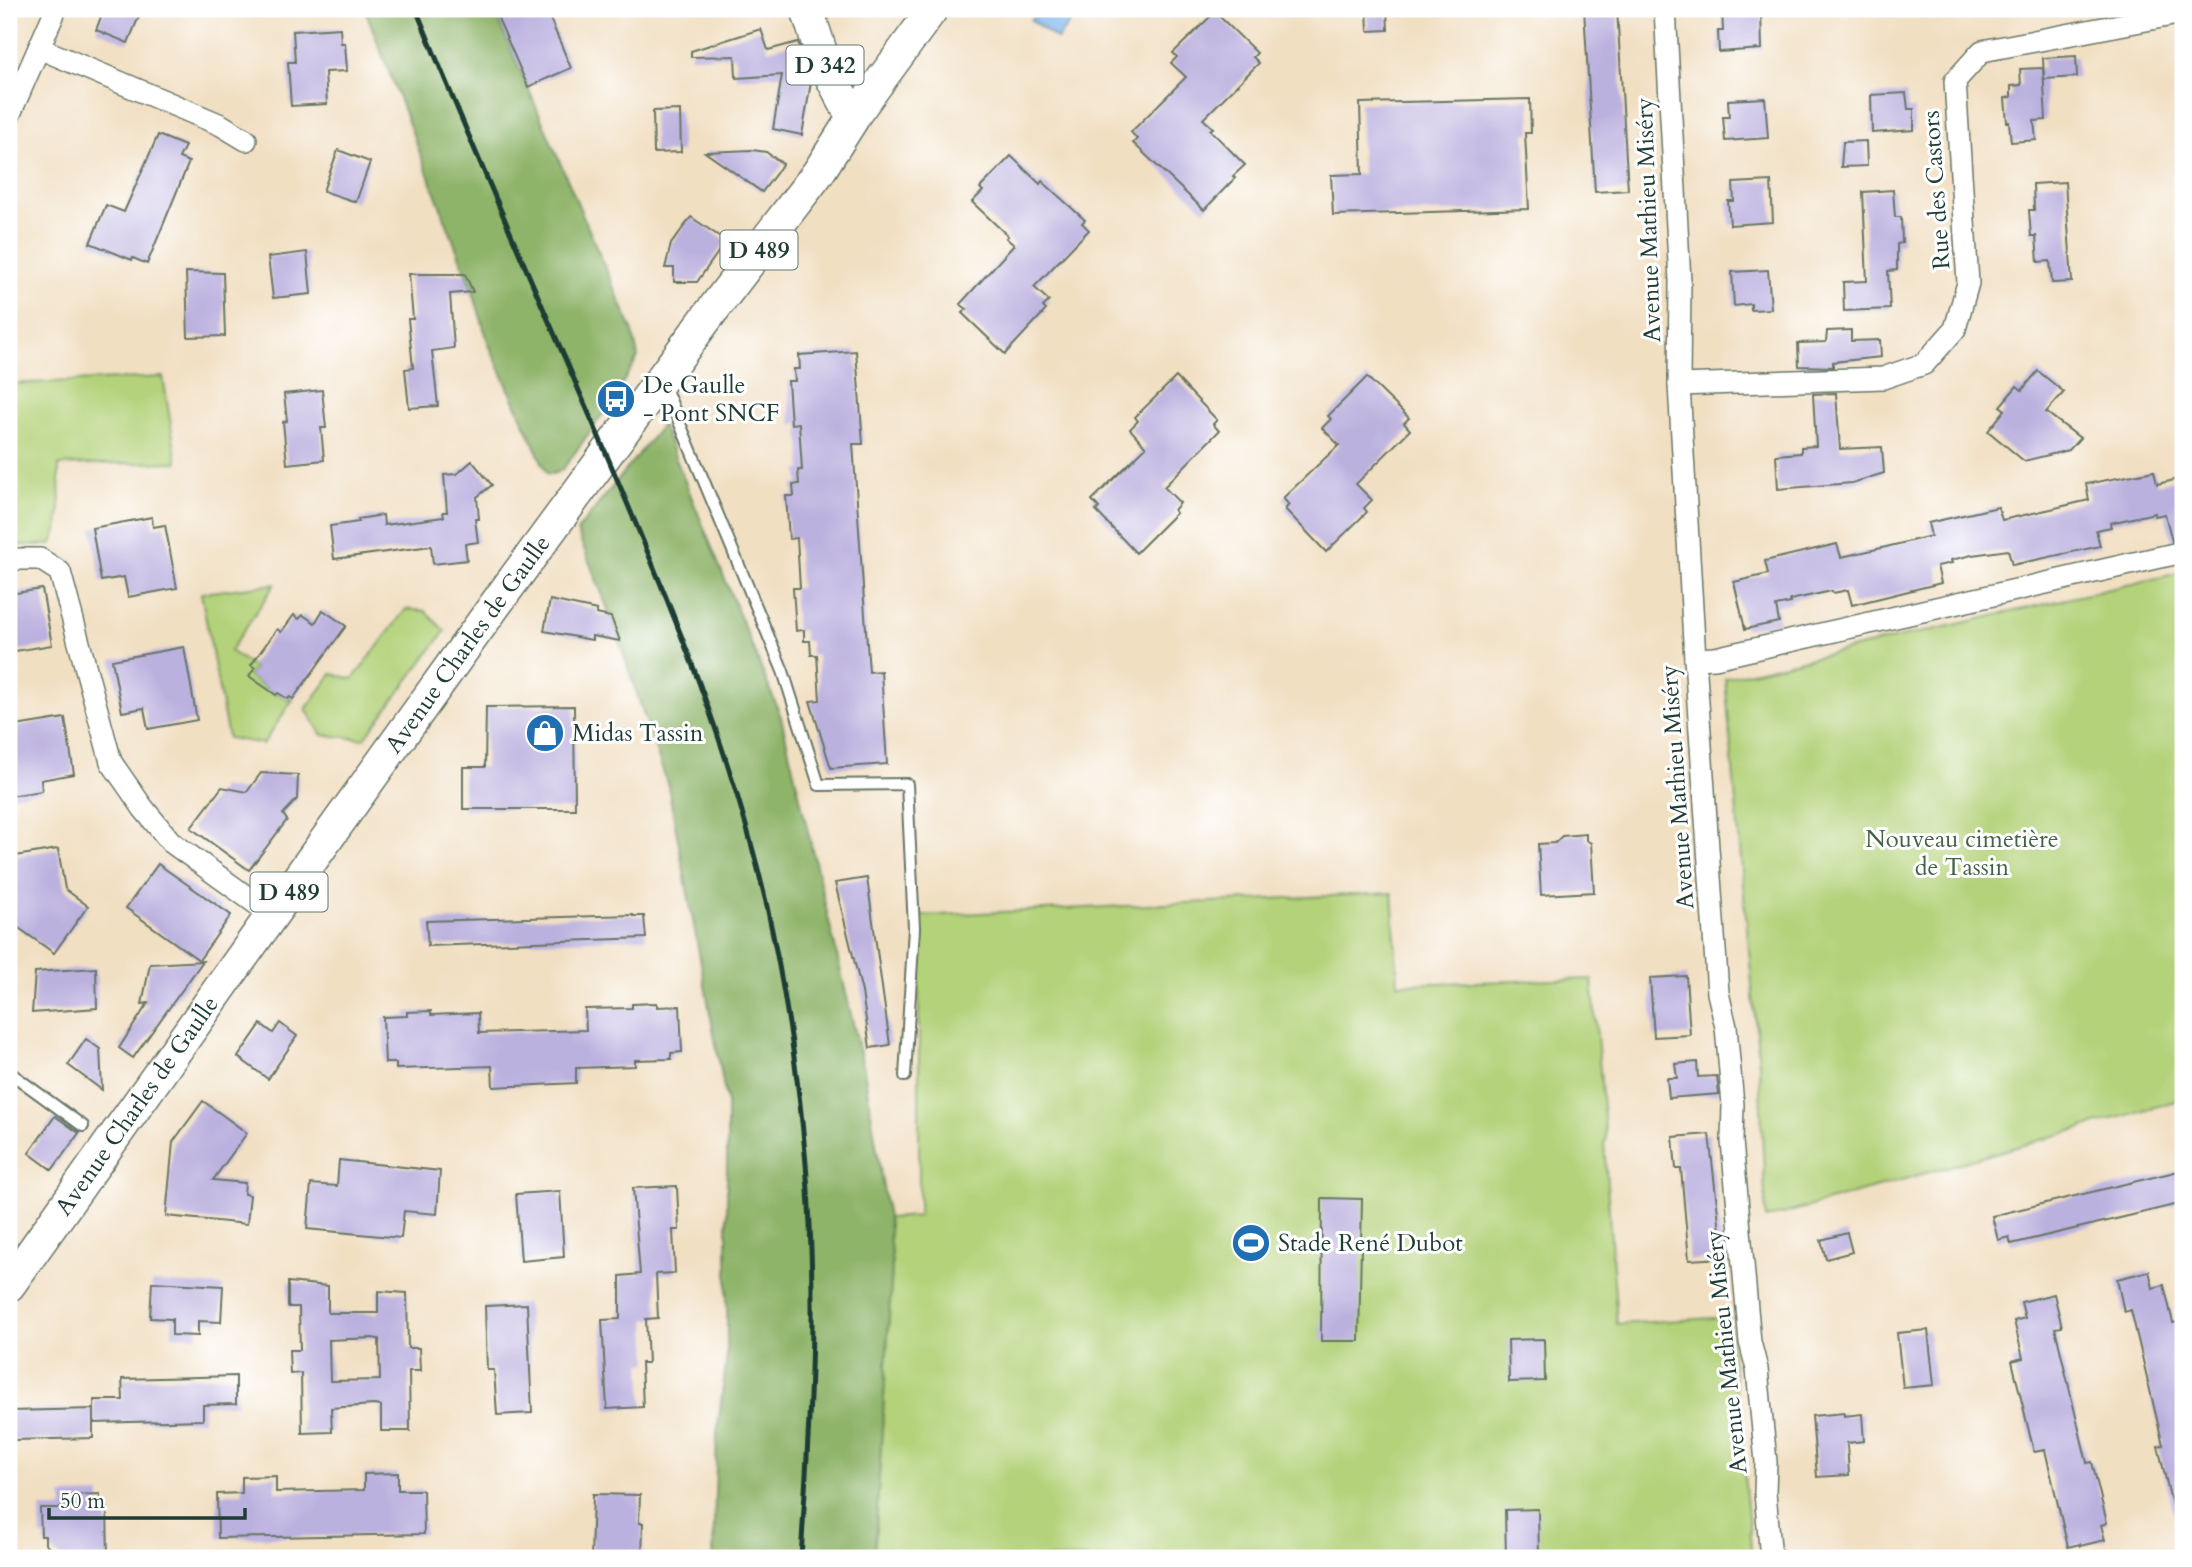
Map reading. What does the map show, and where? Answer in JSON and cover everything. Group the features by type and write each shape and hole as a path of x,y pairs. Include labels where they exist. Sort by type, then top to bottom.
{"main road":[{"name":"D 342","path":"807,9 825,65 853,118"},
{"name":"Avenue Charles de Gaulle","path":"9,1285 272,915 661,380 818,173 853,118 933,9"}],"street":[{"path":"9,116 56,9"},
{"name":"Avenue Mathieu Miséry","path":"1665,9 1680,281 1679,385 1695,659 1718,993 1726,1027 1733,1105 1732,1141 1750,1342 1757,1369 1766,1462 1765,1493 1771,1558"},
{"name":"Rue des Castors","path":"1679,385 1882,378 1924,364 1955,329 1968,283 1955,81 1982,51 2183,13"},
{"path":"39,48 221,125 246,141"},
{"path":"1695,659 1715,658 2183,552"},
{"path":"9,559 40,559 60,572 111,762 143,808 171,842 272,915"}],"lane":[{"path":"661,380 783,671 819,785 907,783 914,928 905,1076"},
{"path":"9,1072 83,1126"}],"green space":[{"path":"365,9 494,9 633,332 638,357 608,407 563,469 558,472 548,474 546,471 489,345 473,292"},
{"path":"163,377 177,462 59,465 58,526 51,545 9,545 9,384"},
{"path":"662,425 781,717 864,1070 888,1218 892,1269 874,1558 713,1558 717,1435 727,1356 727,1104 668,786 611,617 577,531"},
{"name":"Nouveau cimetière de Tassin","path":"2183,572 2183,1099 1766,1219 1759,1064 1725,678"},
{"path":"275,584 230,651 255,668 249,676 276,695 278,693 293,699 263,744 228,738 201,593"},
{"path":"406,609 425,611 445,631 364,739 322,735 306,709 332,674 353,679"},
{"name":"Stade René Dubot","path":"1392,893 1398,984 1592,979 1606,1141 1617,1324 1729,1317 1752,1558 874,1558 892,1269 888,1218 919,1216 919,916"}],"water":[{"path":"1040,9 1080,9 1057,39 1031,20"}],"building":[{"path":"104,9 142,9 128,43 96,30"},
{"path":"494,9 546,9 571,68 528,87"},
{"path":"1367,9 1387,9 1388,30 1368,31"},
{"path":"1584,9 1617,9 1628,190 1595,192"},
{"path":"1761,10 1762,49 1719,52 1718,31 1723,31 1722,11"},
{"path":"1215,12 1257,53 1253,57 1259,63 1203,119 1213,128 1210,130 1245,165 1204,210 1133,143 1137,139 1131,132 1186,77 1171,63 1177,57 1173,53"},
{"path":"340,28 341,43 345,43 347,71 325,72 327,104 291,106 288,62 295,62 293,31"},
{"path":"761,29 768,50 798,42 811,82 802,135 773,129 782,75 736,78 735,56 691,57 691,51"},
{"path":"2076,56 2077,77 2044,79 2043,58"},
{"path":"2043,68 2046,120 2034,121 2036,140 2011,142 2005,98 2011,97 2011,86 2021,85 2020,69"},
{"path":"1906,93 1908,109 1914,109 1914,130 1872,133 1871,95"},
{"path":"1765,98 1768,138 1725,141 1723,117 1729,117 1728,100"},
{"path":"1530,99 1531,133 1525,133 1529,209 1333,215 1331,175 1362,174 1360,103"},
{"path":"680,110 681,152 654,153 653,111"},
{"path":"158,135 185,146 179,158 189,162 147,264 90,243 106,205 124,212"},
{"path":"1866,141 1867,166 1841,167 1843,142"},
{"path":"338,150 370,162 356,202 323,191"},
{"path":"705,152 766,152 783,164 762,192"},
{"path":"1011,156 1040,184 1042,181 1085,220 1082,223 1089,230 1034,287 1049,301 1043,307 1046,310 1005,354 962,313 967,309 960,304 1014,245 972,202 983,191 980,188"},
{"path":"1771,181 1773,222 1730,225 1728,201 1734,201 1733,183"},
{"path":"2065,182 2072,282 2052,283 2050,261 2038,262 2036,236 2031,236 2029,210 2034,210 2033,184"},
{"path":"1893,190 1895,217 1901,217 1902,243 1897,244 1897,270 1888,271 1890,309 1844,311 1843,282 1867,281 1863,192"},
{"path":"691,217 726,241 697,282 674,282 674,268 665,268 671,244"},
{"path":"307,252 311,294 273,298 268,257"},
{"path":"1768,270 1771,309 1751,310 1751,304 1734,306 1732,272"},
{"path":"186,272 223,273 225,336 188,337"},
{"path":"409,274 465,274 473,292 450,294 454,348 432,351 438,406 409,408 405,369 413,368 408,319 413,319"},
{"path":"1851,330 1851,341 1880,340 1881,357 1833,362 1833,367 1799,366 1798,343 1826,342 1827,331"},
{"path":"856,351 863,444 853,444 869,672 881,671 887,764 831,768 810,701 820,700 817,655 811,655 810,641 804,641 804,630 796,631 793,588 800,588 797,538 789,539 786,496 794,496 793,485 799,484 798,470 802,470 799,423 791,424 788,381 795,381 794,369 800,369 799,355"},
{"path":"2038,371 2064,392 2046,412 2080,438 2069,450 2024,461 1988,431 2005,410 2000,406 2017,386 2022,390"},
{"path":"1176,377 1217,420 1213,424 1219,431 1164,487 1180,503 1174,510 1176,513 1136,553 1096,511 1099,508 1092,500 1146,447 1130,429 1138,421 1135,417"},
{"path":"1367,377 1409,418 1404,423 1410,430 1356,484 1372,500 1364,508 1367,512 1326,552 1285,509 1289,505 1283,498 1339,445 1322,428 1331,419 1328,416"},
{"path":"322,390 326,428 321,428 324,460 287,464 283,422 287,421 284,394"},
{"path":"1836,393 1840,449 1882,447 1884,473 1852,483 1778,489 1776,455 1801,453 1801,447 1816,446 1813,394"},
{"path":"472,461 492,485 477,497 479,519 475,519 478,542 465,544 467,560 433,564 431,546 334,559 330,526 383,515 384,525 444,517 443,512 447,512 444,475 457,474"},
{"path":"2154,471 2157,484 2183,478 2183,539 2172,541 2165,514 2155,516 2155,513 2110,523 2111,527 2096,530 2100,546 2012,565 2008,550 1972,555 1937,566 1941,583 1852,605 1848,590 1790,600 1791,603 1776,606 1779,622 1745,629 1734,582 1768,574 1765,561 1837,544 1841,557 1886,547 1931,536 1928,523 1998,507 2002,520 2051,509 2089,500 2086,484"},
{"path":"152,517 153,527 165,525 177,588 128,597 124,577 101,581 92,528"},
{"path":"42,589 52,645 9,652 9,594"},
{"path":"550,600 597,610 596,614 611,617 620,641 592,636 592,640 544,631"},
{"path":"323,610 346,626 293,699 278,693 276,695 249,676 255,668 251,665 277,629 281,632 294,615 299,619 303,615 315,623"},
{"path":"184,647 197,720 148,729 144,708 122,712 112,660"},
{"path":"574,706 575,809 463,809 463,767 485,767 486,707"},
{"path":"65,718 74,774 41,780 42,791 9,796 9,727"},
{"path":"261,773 298,775 297,799 283,814 287,820 249,870 191,828 222,787 247,792"},
{"path":"1586,834 1586,840 1591,843 1594,892 1541,895 1538,844 1555,843 1562,836"},
{"path":"58,849 65,889 88,906 54,953 9,921 9,857"},
{"path":"158,864 231,915 199,960 126,908"},
{"path":"867,878 890,1045 870,1048 862,992 835,883"},
{"path":"644,916 646,938 428,946 426,921"},
{"path":"203,961 133,1058 119,1048 148,1003 142,1004 150,964"},
{"path":"96,968 97,1008 32,1013 35,972"},
{"path":"1686,976 1690,1035 1654,1037 1650,978"},
{"path":"657,1003 657,1007 680,1006 682,1052 671,1053 671,1059 635,1060 635,1066 576,1068 576,1083 493,1087 492,1066 396,1069 396,1063 385,1063 383,1017 407,1016 407,1012 431,1011 431,1015 478,1013 479,1033 586,1030 585,1009 632,1008 632,1004"},
{"path":"280,1023 297,1036 268,1079 238,1057 261,1024 273,1033"},
{"path":"86,1039 100,1049 102,1090 68,1065"},
{"path":"1697,1062 1698,1077 1717,1076 1719,1094 1669,1098 1667,1078 1677,1078 1675,1064"},
{"path":"203,1101 247,1133 213,1180 245,1183 244,1194 250,1195 247,1224 166,1216 173,1142"},
{"path":"55,1116 79,1133 52,1170 29,1153"},
{"path":"1709,1134 1723,1258 1689,1260 1681,1169 1676,1169 1673,1137"},
{"path":"339,1160 440,1171 437,1214 404,1211 401,1238 307,1229 311,1184 337,1186"},
{"path":"2183,1170 2183,1203 2011,1244 2009,1237 1998,1240 1992,1216"},
{"path":"677,1186 679,1230 673,1230 675,1273 656,1274 658,1318 646,1319 648,1363 641,1363 643,1407 607,1409 602,1320 620,1319 620,1276 640,1274 633,1188"},
{"path":"560,1191 564,1257 521,1261 516,1194"},
{"path":"1322,1198 1362,1199 1359,1341 1321,1341"},
{"path":"1847,1233 1852,1252 1826,1259 1821,1240"},
{"path":"2149,1271 2153,1288 2164,1285 2173,1323 2183,1320 2183,1517 2175,1518 2158,1446 2163,1445 2131,1310 2124,1312 2117,1279"},
{"path":"152,1282 223,1286 221,1322 198,1321 198,1336 172,1335 172,1319 150,1318"},
{"path":"288,1282 328,1286 328,1313 378,1313 378,1291 407,1293 408,1348 419,1348 420,1371 409,1371 410,1431 381,1431 381,1406 373,1405 331,1408 332,1432 302,1433 301,1373 290,1374 289,1350 300,1350 299,1307 288,1307","holes":["379,1339 380,1380 330,1381 329,1340"]},
{"path":"2054,1294 2062,1327 2055,1328 2087,1463 2092,1462 2107,1523 2101,1525 2105,1540 2068,1547 2045,1450 2034,1452 2012,1361 2023,1358 2014,1321 2025,1318 2021,1302"},
{"path":"527,1304 532,1413 497,1415 494,1370 487,1370 485,1306"},
{"path":"1928,1330 1934,1385 1903,1388 1897,1333"},
{"path":"1544,1339 1545,1381 1509,1382 1508,1340"},
{"path":"236,1376 236,1404 203,1405 203,1420 94,1423 94,1400 123,1400 122,1379"},
{"path":"93,1409 93,1438 13,1440 9,1437 9,1411"},
{"path":"1844,1413 1844,1416 1862,1414 1864,1441 1847,1443 1849,1475 1817,1477 1812,1416"},
{"path":"398,1473 398,1490 423,1490 424,1534 218,1538 217,1494 242,1493 242,1477 276,1476 276,1492 364,1490 364,1474"},
{"path":"100,1494 100,1508 107,1508 108,1558 60,1558 45,1544 45,1536 41,1536 40,1508 63,1508 62,1495"},
{"path":"593,1494 640,1495 639,1523 643,1523 642,1558 591,1558"},
{"path":"1538,1509 1539,1558 1506,1558 1505,1510"}],"railway":[{"path":"416,9 678,626 736,790 766,902 796,1074 809,1205 811,1365 801,1558"}],"place":[{"name":"De Gaulle - Pont SNCF","path":"616,399"},
{"name":"Midas Tassin","path":"545,733"},
{"name":"Stade René Dubot","path":"1251,1243"}]}
